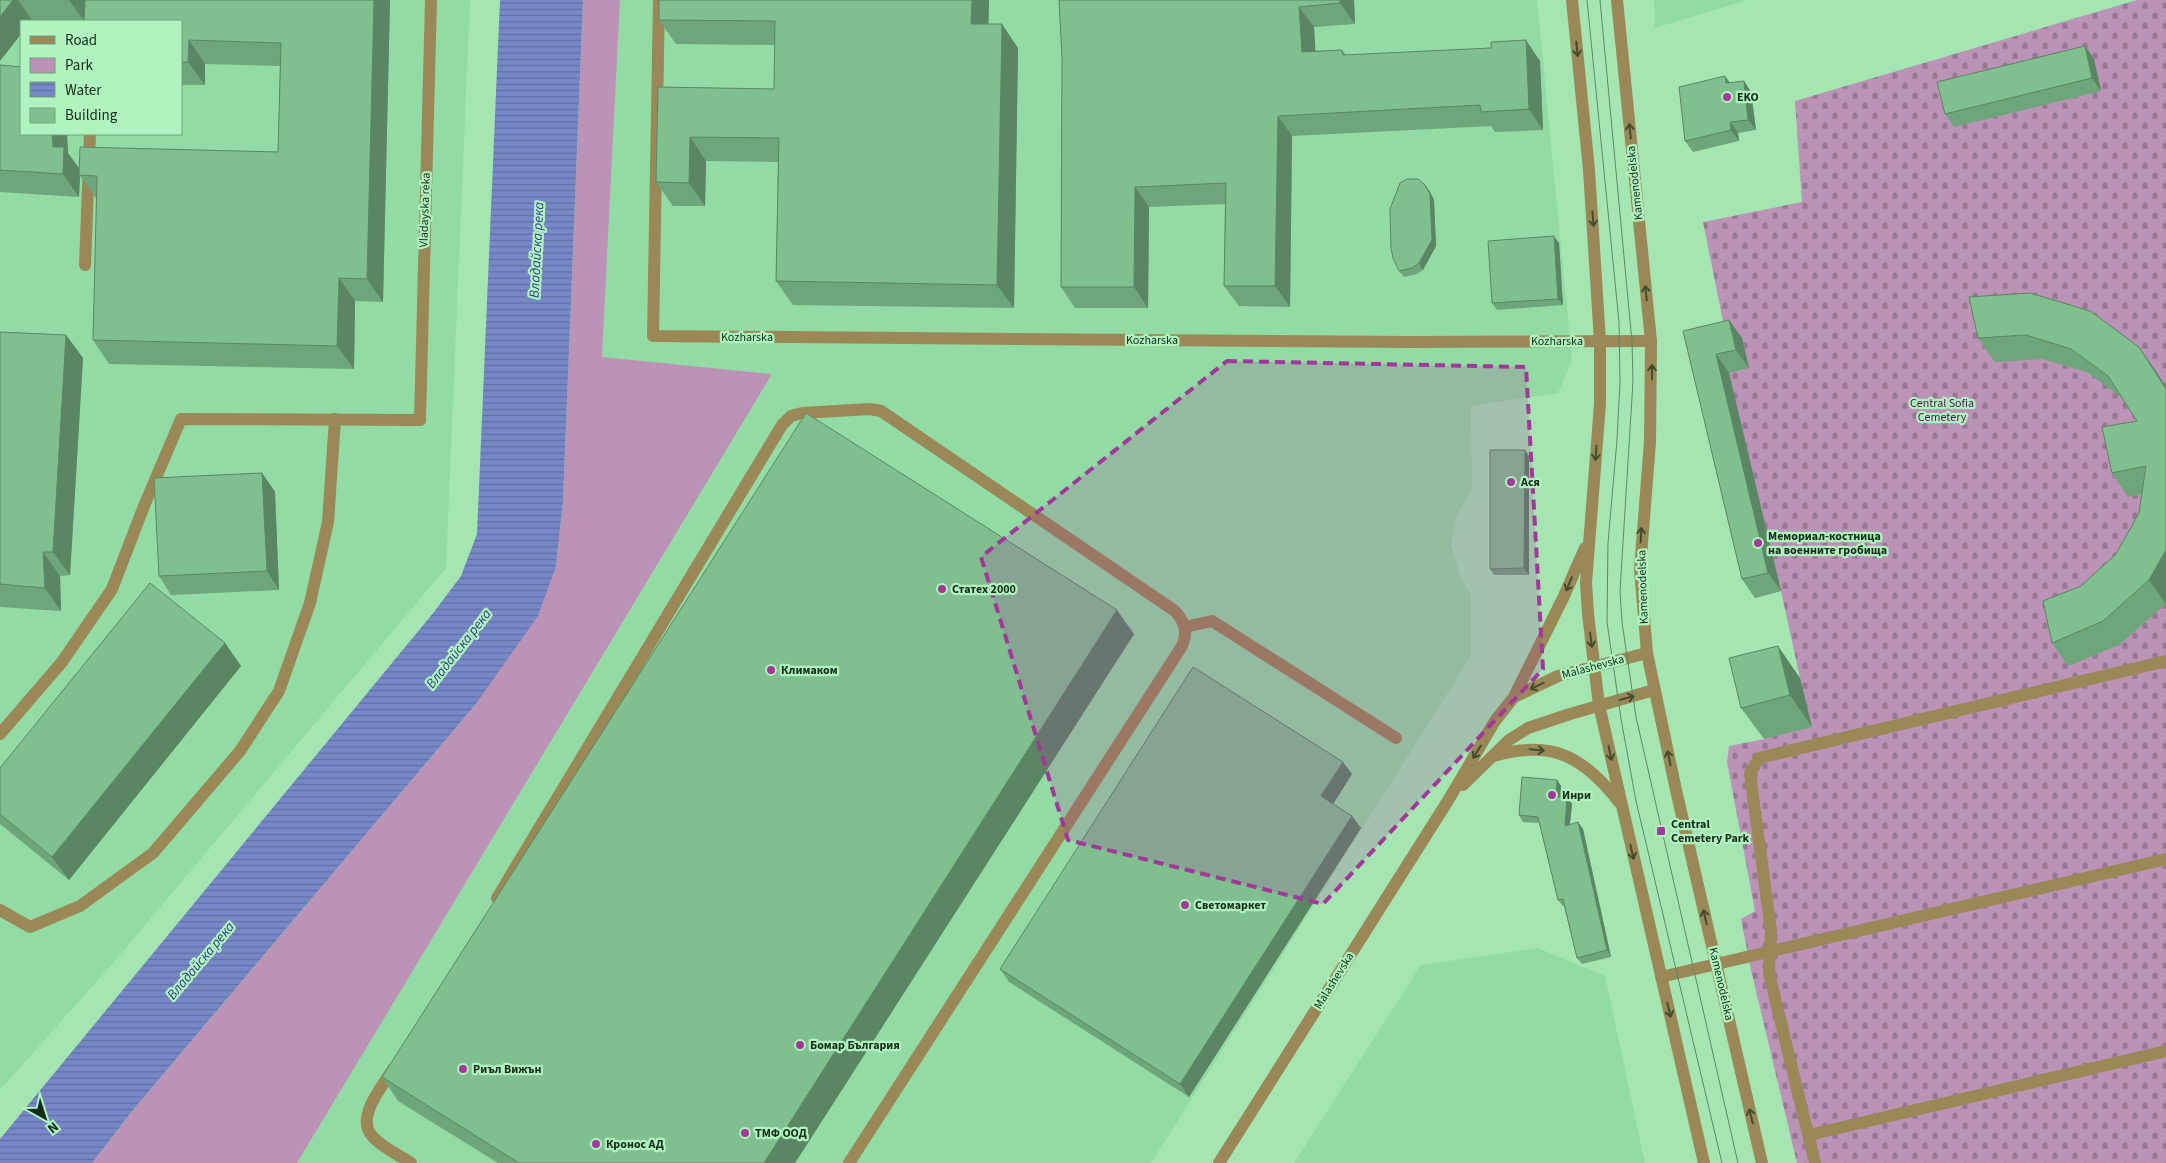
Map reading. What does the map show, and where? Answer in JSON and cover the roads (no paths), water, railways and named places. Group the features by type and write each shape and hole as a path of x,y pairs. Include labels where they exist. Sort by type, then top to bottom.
{"street":[{"name":"Vladayska reka","path":"335,418 420,420 431,0"},
{"name":"Kozharska","path":"659,0 653,336 1410,342 1651,341"},
{"path":"1572,0 1589,170 1600,341 1600,404 1586,583 1588,614 1599,705 1704,1163"},
{"name":"Kamenodelska","path":"1617,0 1651,341 1650,432 1640,569 1647,653 1762,1163"},
{"path":"85,265 90,135"},
{"path":"488,912 782,425 796,414 870,409 886,414 1175,611 1182,618 1185,627 1186,637 1182,646 849,1163"},
{"path":"0,734 62,662 112,589 144,506 181,419 335,418 328,522 310,603 279,691 240,751 152,853 80,906 30,927 0,910"},
{"path":"1514,697 1564,596 1588,539"},
{"path":"1185,627 1212,621 1396,738"},
{"name":"Malashevska","path":"1219,1163 1449,799 1495,722 1514,697 1558,676 1595,668 1647,653"},
{"path":"1815,1163 1769,974 1771,931 1750,774 1759,758 2166,662"},
{"name":"Malashevska","path":"1449,799 1509,740 1528,728 1599,705 1654,690"},
{"path":"1490,758 1516,750 1536,750 1562,754 1589,768 1621,804"},
{"path":"1661,977 2166,859"},
{"path":"1809,1135 2166,1051"},
{"path":"401,1057 366,1117 367,1127 371,1136 411,1163"}],"water":[{"name":"Владайска река","path":"500,0 583,0 563,502 556,566 538,616 475,705 133,1110 92,1163 0,1163 0,1139 434,612 461,576 477,534"}],"tram line":[{"path":"1587,0 1619,322 1620,382 1608,543 1607,622 1621,719 1636,801 1722,1163"},
{"path":"1600,0 1632,342 1633,381 1620,591 1622,622 1636,717 1738,1163"}],"place":[{"name":"EKO","path":"1727,97"},
{"name":"Ася","path":"1511,482"},
{"name":"Мемориал-костница на военните гробища","path":"1758,543"},
{"name":"Статех 2000","path":"942,589"},
{"name":"Климаком","path":"771,670"},
{"name":"Инри","path":"1552,795"},
{"name":"Central Cemetery Park","path":"1661,831"},
{"name":"Светомаркет","path":"1185,905"},
{"name":"Бомар България","path":"800,1045"},
{"name":"Риъл Вижън","path":"463,1069"},
{"name":"ТМФ ООД","path":"745,1133"},
{"name":"Кронос АД","path":"596,1144"}],"park label":[{"name":"Central Sofia Cemetery","path":"1942,410"}]}
